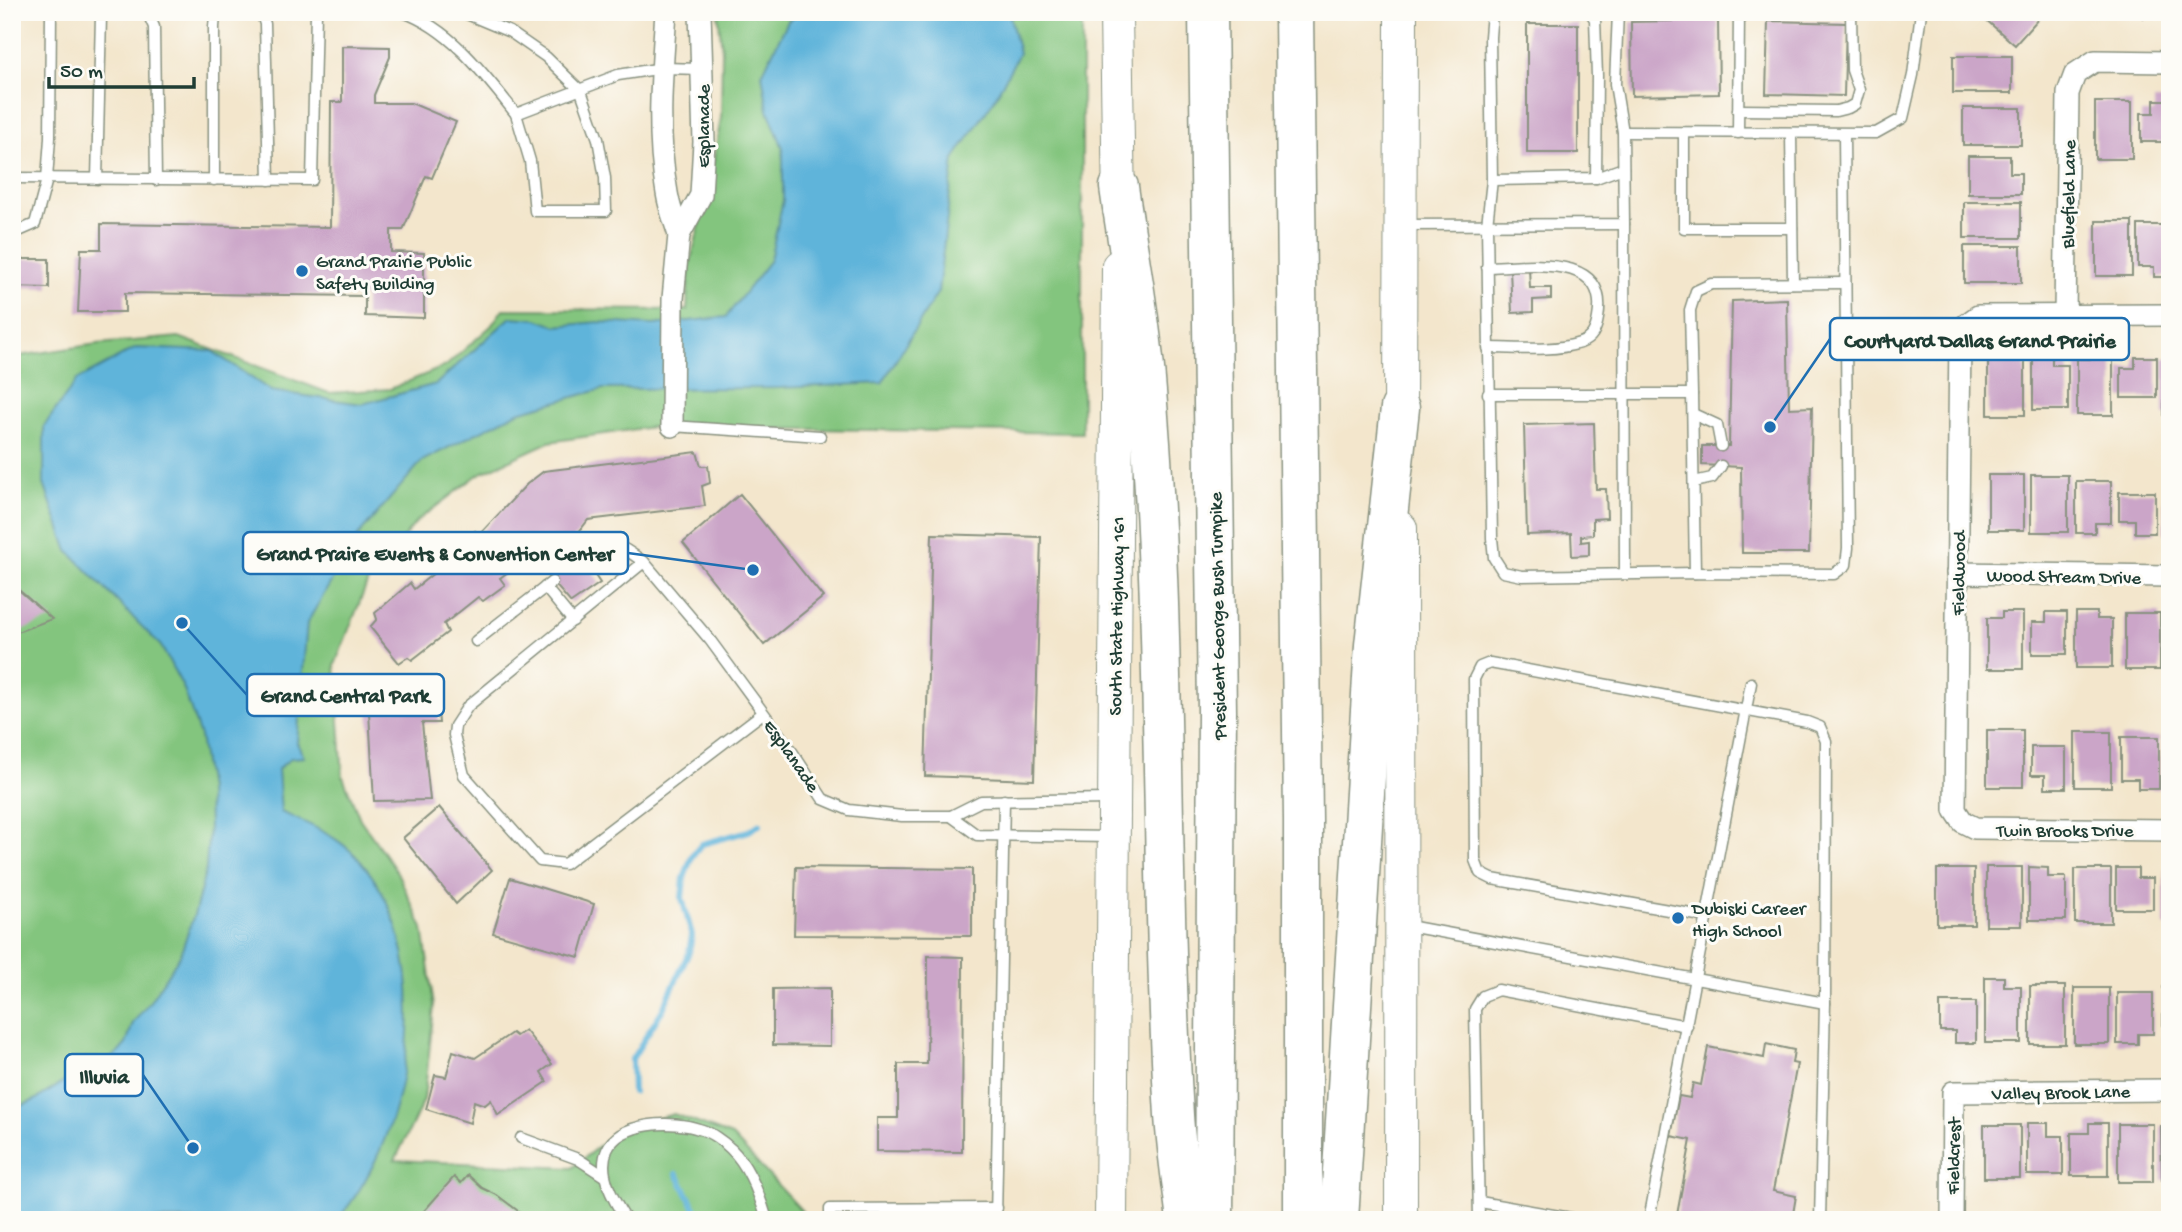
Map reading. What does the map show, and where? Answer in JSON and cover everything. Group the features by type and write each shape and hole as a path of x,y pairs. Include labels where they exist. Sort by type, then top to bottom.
{"highway":[{"name":"President George Bush Turnpike","path":"1209,12 1217,711 1214,1220"},
{"path":"1294,12 1303,820 1303,1220"},
{"path":"1119,187 1146,379 1161,623 1164,862 1174,1117 1185,1220"},
{"path":"1339,1220 1374,645 1400,408"}],"main road":[{"path":"1381,12 1401,57"},
{"path":"1401,12 1401,1220"},
{"name":"South State Highway 161","path":"1111,1220 1118,18"}],"street":[{"name":"Esplanade","path":"666,12 662,131 667,194 679,235 673,299 672,426"},
{"name":"Esplanade","path":"679,235 701,195 704,142 700,12"},
{"name":"Bluefield Lane","path":"2066,315 2068,93 2076,74 2095,61 2170,62"},
{"path":"2066,315 2170,315"},
{"name":"Fieldwood","path":"1963,822 1955,810 1960,334 1967,324 1978,316 2066,315"},
{"name":"Wood Stream Drive","path":"1957,573 2170,576"},
{"name":"Twin Brooks Drive","path":"1963,822 1975,828 2170,830"},
{"name":"Valley Brook Lane","path":"1953,1092 2170,1090"},
{"name":"Fieldcrest","path":"1952,1220 1953,1092"}],"lane":[{"path":"12,234 35,224 47,179 51,12"},
{"path":"97,179 101,16 106,12"},
{"path":"144,12 154,27 156,180"},
{"path":"214,180 214,27 215,16 221,12"},
{"path":"257,12 262,15 265,24 269,180"},
{"path":"12,178 312,180 316,12"},
{"path":"403,12 435,28 481,70 516,114 530,161 535,211 606,211 605,178 598,139 581,91 546,57 510,32 462,12"},
{"path":"1492,12 1492,180 1487,225 1488,394 1492,538 1494,558 1503,572 1521,576 1834,574 1846,565 1844,134"},
{"path":"1590,12 1595,19 1597,65 1596,178"},
{"path":"1618,12 1615,84 1623,132 1625,574"},
{"path":"1738,132 1739,12"},
{"path":"1738,110 1836,111 1855,104 1859,90 1850,55 1850,12"},
{"path":"1623,132 1876,133 1903,118 1913,75 1921,12"},
{"path":"516,114 618,75 663,68 702,69"},
{"path":"1684,133 1685,228 1792,228"},
{"path":"1790,134 1793,283"},
{"path":"1492,180 1596,178 1623,169"},
{"path":"1400,225 1624,224"},
{"path":"1487,267 1538,266 1574,269 1592,281 1599,313 1596,328 1590,338 1580,343 1549,348 1488,348"},
{"path":"1695,573 1690,310 1696,291 1711,284 1845,283"},
{"path":"1488,394 1692,394"},
{"path":"1693,414 1717,425 1721,446"},
{"path":"672,426 820,436"},
{"path":"1694,482 1712,478 1721,466"},
{"name":"Esplanade","path":"581,559 598,546 618,544 644,562 710,640 793,753 823,799 849,810 902,816 951,816"},
{"path":"644,562 468,706 455,726 457,753 464,775 540,861 565,864 763,713"},
{"path":"476,641 549,584 573,621"},
{"path":"1708,917 1492,879 1480,873 1475,860 1474,679 1479,667 1490,663 1807,722 1819,727 1826,741 1825,1003 1820,1220"},
{"path":"1649,1220 1688,1026 1751,683"},
{"path":"1114,799 981,801 951,816 977,835 1114,837"},
{"path":"996,1220 1004,800"},
{"path":"1400,924 1825,1003"},
{"path":"1479,1220 1475,1009 1483,996 1498,990 1688,1026"},
{"path":"604,1176 607,1150 626,1130 656,1124 700,1129 731,1149 757,1189 767,1220"},
{"path":"521,1138 578,1159 604,1176 626,1220"},
{"path":"1479,1202 1582,1220"},
{"path":"830,1214 931,1214 997,1208"}],"green space":[{"path":"718,12 1082,12 1082,433 652,427 549,442 479,474 417,521 368,581 335,665 343,777 360,819 397,872 423,928 434,1006 424,1100 395,1160 572,1168 621,1128 674,1114 732,1136 802,1211 803,1220 12,1220 12,357 97,344 179,337 329,393 390,389 446,366 491,326 503,309 687,310 689,267 708,192 721,118 722,51"}],"water":[{"path":"803,12 1009,12 1019,53 994,100 954,159 938,292 882,383 780,388 603,389 518,412 422,461 358,536 307,623 297,743 304,757 291,758 278,769 281,812 329,835 346,847 382,892 399,937 408,986 408,1038 400,1089 385,1138 364,1182 337,1220 12,1220 12,1110 35,1100 86,1068 104,1063 126,1044 133,1023 180,955 206,869 209,826 208,789 200,736 183,687 161,646 68,551 44,484 44,426 77,380 136,348 212,351 271,391 362,404 436,384 511,317 537,319 556,326 598,322 653,325 726,317 770,260 783,200 783,148 768,110 762,74 788,21"}],"building":[{"path":"1977,12 2032,12 2039,18 2015,45"},
{"path":"2143,12 2170,12 2170,18 2143,18"},
{"path":"1718,20 1719,94 1632,96 1631,22"},
{"path":"1768,21 1846,23 1844,96 1766,94"},
{"path":"1527,24 1578,24 1578,153 1527,153"},
{"path":"342,46 390,47 390,57 374,95 374,103 411,103 456,122 432,178 426,176 403,230 391,230 391,252 424,253 424,318 365,316 365,296 125,293 125,312 78,312 81,249 101,249 101,224 330,227 331,102 342,102"},
{"path":"1953,56 2012,56 2012,93 1953,93"},
{"path":"2154,100 2170,100 2170,142 2141,142 2141,113 2154,113"},
{"path":"2095,102 2132,102 2132,159 2095,159"},
{"path":"1963,108 2021,108 2021,145 1963,145"},
{"path":"1968,156 2010,156 2010,173 2021,173 2021,194 1968,194"},
{"path":"1964,202 2021,202 2021,238 1964,238"},
{"path":"2096,221 2132,221 2132,276 2096,276"},
{"path":"2138,225 2170,225 2170,277 2154,277 2154,267 2138,267"},
{"path":"1964,246 2021,246 2021,283 1964,283"},
{"path":"12,259 49,259 49,288 12,287"},
{"path":"1529,268 1530,288 1551,288 1551,299 1533,300 1533,312 1512,313 1510,269"},
{"path":"1787,299 1789,408 1812,407 1809,553 1742,553 1741,467 1702,465 1702,446 1729,446 1732,301"},
{"path":"1988,357 2025,357 2025,415 1988,415"},
{"path":"2033,357 2052,357 2052,365 2068,365 2068,410 2033,410"},
{"path":"2135,357 2157,357 2157,398 2121,398 2121,368 2135,368"},
{"path":"2164,358 2170,358 2170,415 2164,415"},
{"path":"2077,359 2113,359 2113,415 2077,415"},
{"path":"1594,423 1596,489 1606,489 1607,518 1593,519 1593,535 1581,536 1581,542 1589,541 1589,555 1572,556 1571,533 1527,535 1524,425"},
{"path":"697,452 701,466 708,466 710,483 702,486 705,506 588,520 572,541 600,583 571,603 530,555 500,578 505,585 483,601 478,597 444,624 448,632 412,660 408,657 399,663 370,627 377,619 375,613 410,583 414,589 439,569 436,564 475,531 478,536 527,484 544,471"},
{"path":"1988,475 2024,475 2024,530 1988,530"},
{"path":"2031,475 2068,475 2068,532 2031,532"},
{"path":"2164,476 2170,476 2170,533 2164,533"},
{"path":"2076,481 2111,481 2111,523 2095,523 2095,533 2076,533"},
{"path":"2119,492 2155,492 2155,533 2135,533 2135,520 2119,520"},
{"path":"740,494 823,597 764,645 683,543"},
{"path":"932,534 1041,537 1034,780 925,776"},
{"path":"12,584 52,619 12,634"},
{"path":"2002,612 2023,612 2023,669 1987,669 1987,618 2002,618"},
{"path":"2046,612 2067,612 2067,654 2032,654 2032,622 2046,622"},
{"path":"2076,612 2097,612 2097,619 2112,619 2112,668 2076,668"},
{"path":"2125,613 2160,613 2160,670 2125,670"},
{"path":"437,700 439,723 422,723 430,800 374,801 369,712 421,707 422,701"},
{"path":"1987,730 2023,730 2023,787 1987,787"},
{"path":"2075,732 2111,732 2111,787 2075,787"},
{"path":"2121,737 2159,737 2159,789 2138,789 2138,779 2121,779"},
{"path":"2031,747 2066,747 2066,788 2045,788 2045,775 2031,775"},
{"path":"439,807 492,870 456,904 403,838"},
{"path":"796,867 972,869 972,936 794,935"},
{"path":"1986,867 2022,867 2022,926 1986,926"},
{"path":"2029,867 2048,868 2048,877 2066,877 2066,920 2029,920"},
{"path":"2116,868 2138,868 2138,878 2153,878 2153,909 2116,909"},
{"path":"1937,869 1974,869 1974,925 1937,925"},
{"path":"2075,869 2111,869 2111,923 2075,923"},
{"path":"2164,869 2170,869 2170,926 2164,926"},
{"path":"510,878 594,904 579,957 493,933"},
{"path":"928,956 963,957 962,1152 877,1151 877,1118 898,1118 898,1064 927,1064"},
{"path":"1985,977 2004,977 2004,986 2021,986 2021,1043 1985,1043"},
{"path":"2030,986 2065,986 2065,1044 2030,1044"},
{"path":"2163,987 2170,987 2170,1043 2163,1043"},
{"path":"830,988 830,1046 773,1045 773,989"},
{"path":"2074,988 2109,988 2109,1044 2074,1044"},
{"path":"2117,993 2153,993 2153,1034 2138,1034 2138,1044 2117,1044"},
{"path":"1940,1002 1976,1002 1976,1043 1955,1043 1955,1031 1940,1031"},
{"path":"525,1030 552,1064 541,1072 547,1082 498,1115 491,1100 485,1105 474,1101 470,1123 426,1109 435,1075 446,1077 453,1051 475,1058 512,1033 516,1036"},
{"path":"1766,1044 1794,1050 1792,1063 1797,1064 1773,1191 1796,1196 1792,1220 1676,1220 1691,1140 1671,1136 1679,1096 1690,1098 1693,1083 1701,1085 1708,1047 1764,1058"},
{"path":"2027,1123 2048,1123 2048,1136 2063,1136 2063,1175 2027,1175"},
{"path":"2089,1123 2108,1123 2108,1176 2071,1176 2071,1133 2089,1133"},
{"path":"2118,1124 2153,1124 2153,1182 2118,1182"},
{"path":"1984,1125 2020,1125 2020,1178 1984,1178"},
{"path":"2161,1126 2170,1126 2170,1180 2162,1180"},
{"path":"468,1175 482,1188 497,1195 530,1220 416,1220 454,1177 461,1183"}],"waterway":[{"path":"633,1092 632,1059 663,1009 689,952 692,935 682,898 684,878 692,856 702,844 749,831 760,824"},
{"path":"677,1174 701,1220"}],"place":[{"name":"Grand Prairie Public Safety Building","path":"302,271"},
{"name":"Courtyard Dallas Grand Prairie","path":"1770,427"},
{"name":"Grand Praire Events & Convention Center","path":"753,570"},
{"name":"Grand Central Park","path":"182,623"},
{"name":"Dubiski Career High School","path":"1678,918"},
{"name":"Illuvia","path":"193,1148"}]}
